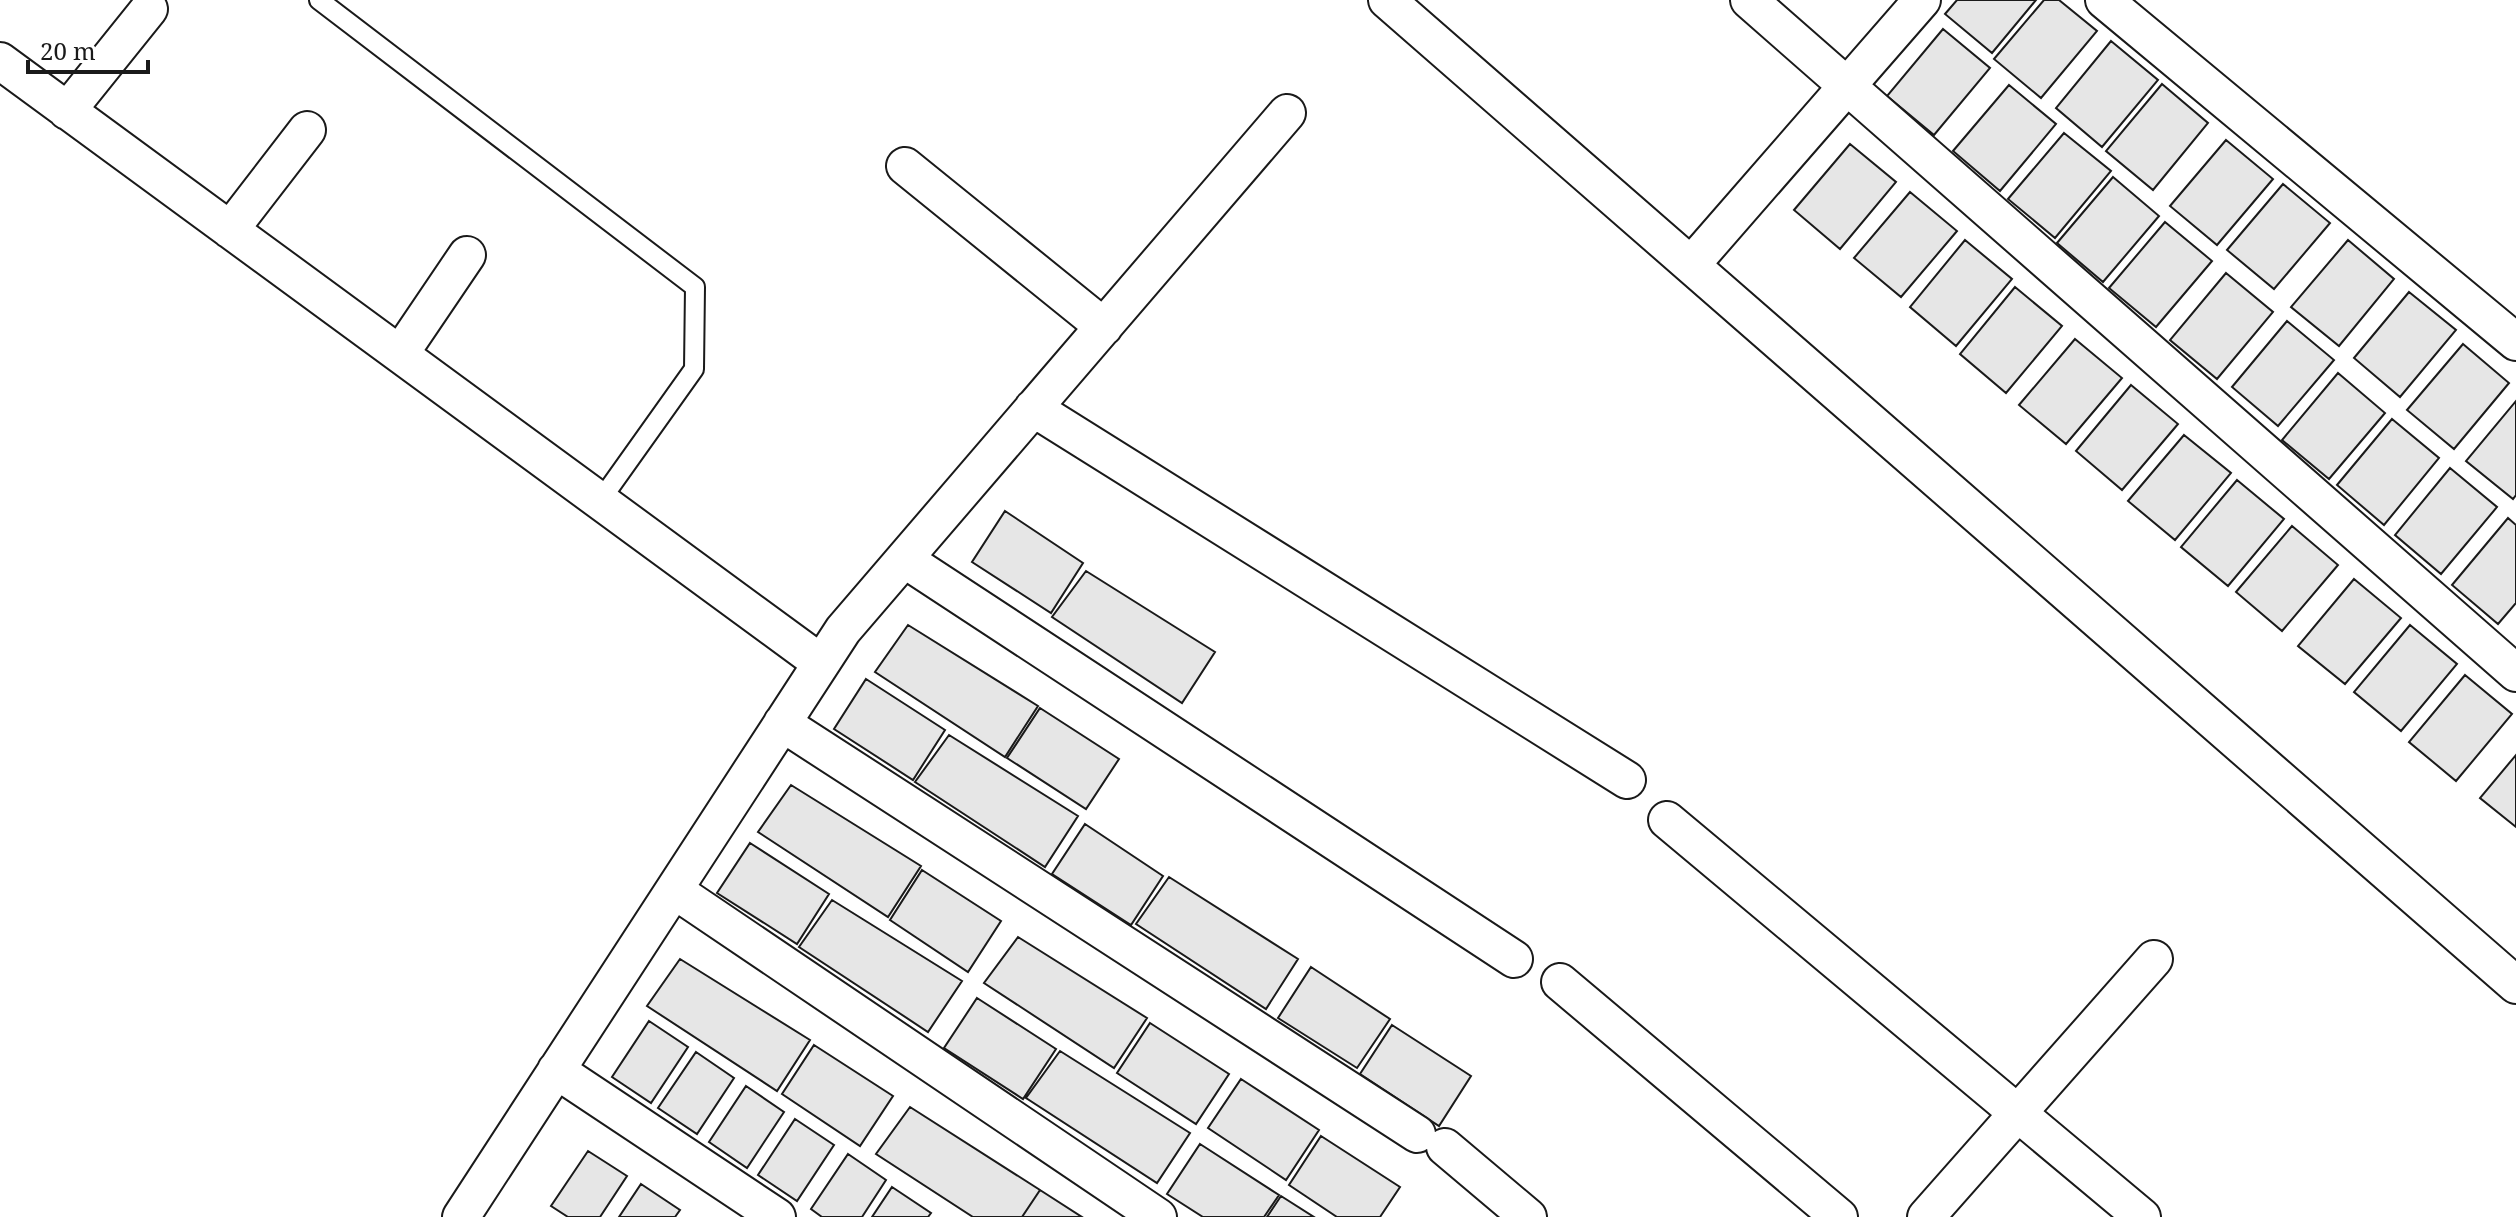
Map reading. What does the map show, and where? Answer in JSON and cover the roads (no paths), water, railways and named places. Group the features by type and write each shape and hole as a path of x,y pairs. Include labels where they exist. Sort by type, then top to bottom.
{"street":[{"path":"1387,0 1691,265 2510,966"},
{"path":"1749,0 2516,673"},
{"path":"1691,265 1922,0"},
{"path":"2104,0 2516,342"},
{"path":"67,111 149,9"},
{"path":"0,61 821,663"},
{"path":"461,1217 843,630 1287,113"},
{"path":"230,230 307,130"},
{"path":"905,166 1104,327"},
{"path":"400,354 467,255"},
{"path":"1033,408 1627,780"},
{"path":"904,559 1514,959"},
{"path":"782,723 1431,1141 1528,1217"},
{"path":"1667,820 2142,1217"},
{"path":"674,890 1158,1217"},
{"path":"1926,1217 2154,959"},
{"path":"1560,982 1839,1217"},
{"path":"556,1070 777,1217"}],"lane":[{"path":"319,0 695,287 694,369 600,501"}]}
